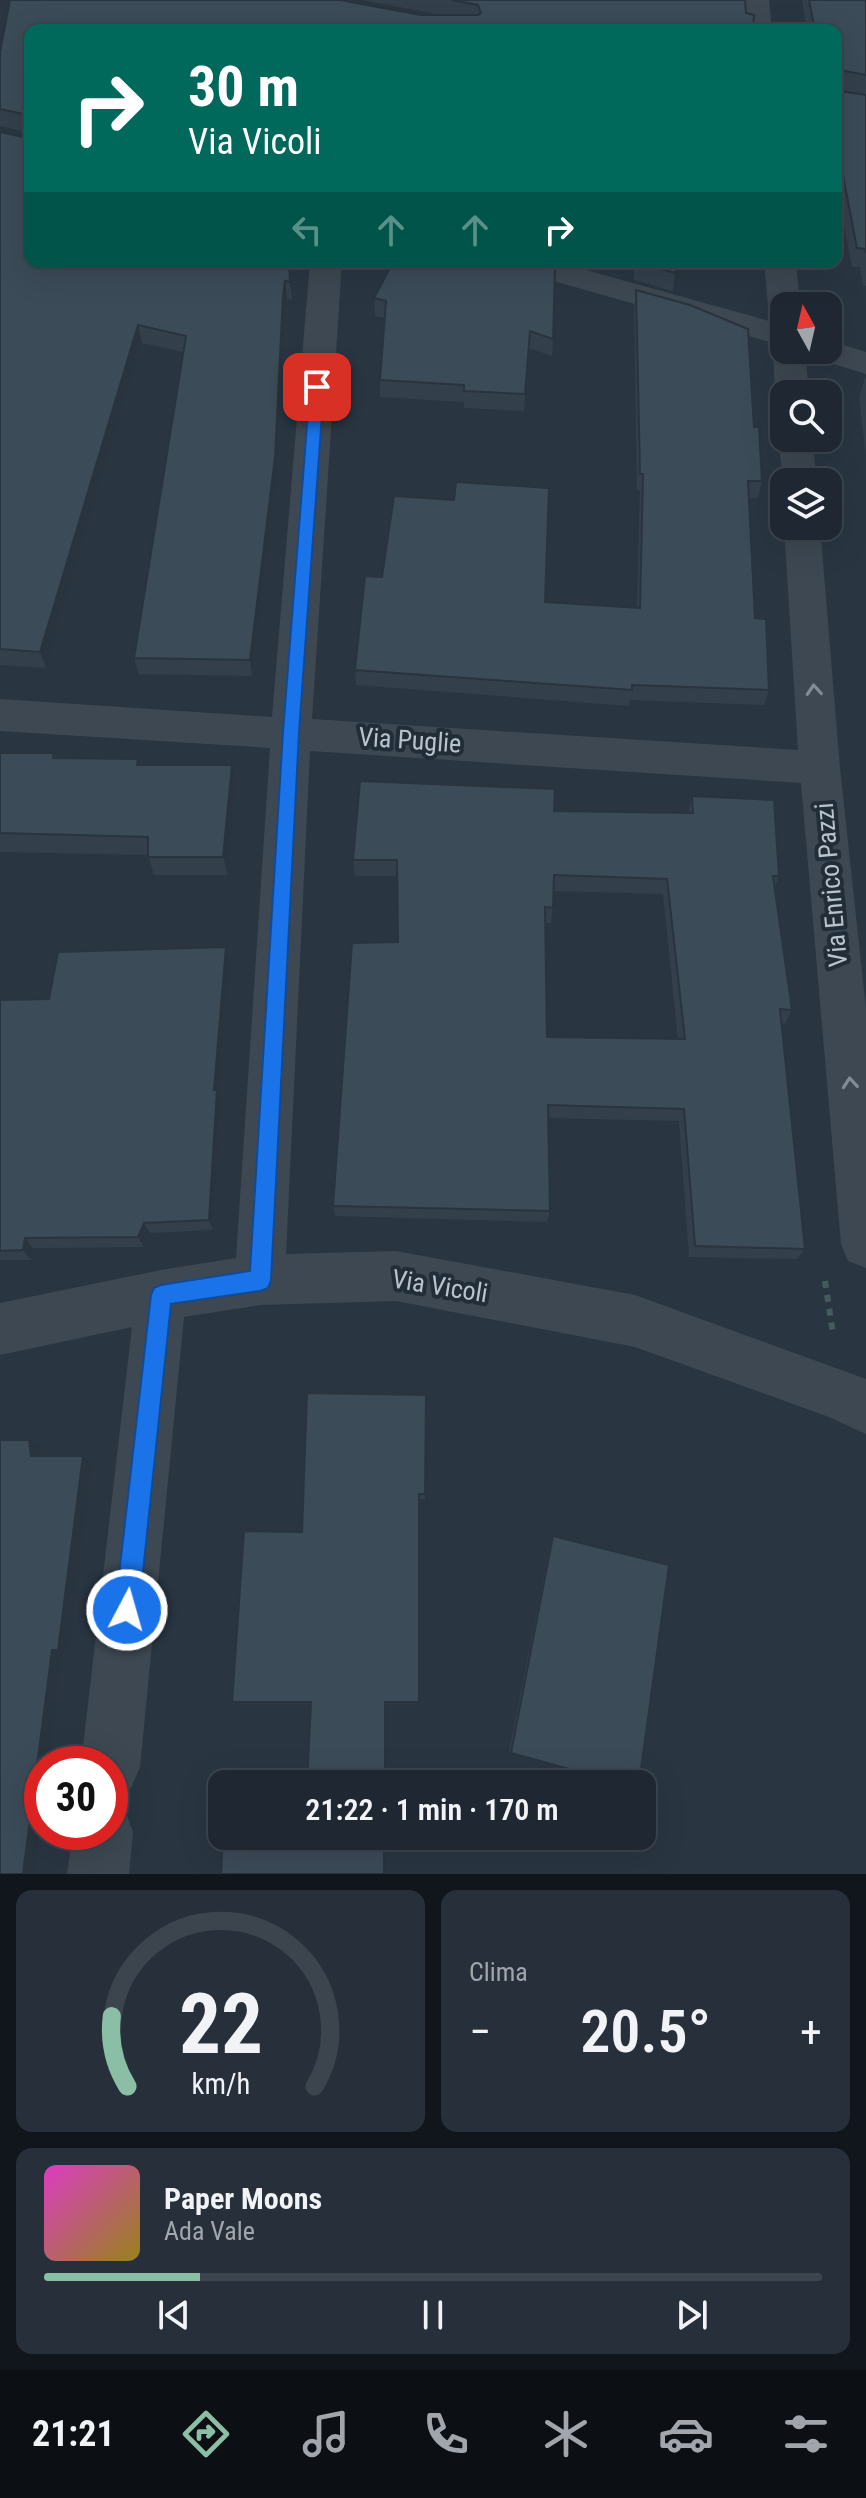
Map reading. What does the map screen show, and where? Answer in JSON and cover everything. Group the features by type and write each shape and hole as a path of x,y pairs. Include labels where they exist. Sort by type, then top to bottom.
{"street":[{"path":"756,0 758,24"},
{"path":"260,1280 291,732 326,268"},
{"path":"543,268 770,332"},
{"path":"781,268 783,292"},
{"path":"842,355 866,363"},
{"name":"Via Enrico Pazzi","path":"803,540 820,768 866,1244"},
{"name":"Via Puglie","path":"0,715 820,768"},
{"name":"Via Vicoli","path":"0,1329 161,1295 260,1280 396,1276 635,1321 842,1395 866,1408"},
{"path":"112,1746 161,1295"},
{"path":"98,1874 101,1850"}],"building":[{"path":"10,0 340,0 421,15 478,15 481,13 478,5 452,0 745,0 746,13 754,15 753,24 24,24 24,114 0,109 0,52"},
{"path":"809,0 866,0 866,75 842,71 842,24 814,24"},
{"path":"842,92 866,95 866,253 865,249 857,248 842,171"},
{"path":"0,132 24,137 24,268 289,268 290,282 285,281 283,296 275,457 250,660 134,658 186,336 138,325 40,652 0,649"},
{"path":"390,268 555,268 553,339 530,331 525,394 464,391 464,385 380,380 386,301 374,298"},
{"path":"658,268 677,268 675,273"},
{"path":"636,290 690,305 748,329 754,427 759,427 762,481 748,481 755,618 766,619 769,690 632,685 632,690 355,670 365,576 382,577 394,496 454,500 456,482 549,488 545,602 640,608 643,474 640,474"},
{"path":"0,753 54,753 53,758 138,759 137,765 232,765 223,857 148,857 148,837 0,833"},
{"path":"360,781 555,789 554,811 693,813 692,796 774,800 779,876 773,876 792,1010 780,1009 805,1249 695,1246 684,1109 548,1105 550,1211 333,1206 352,943 398,942 397,860 353,860","holes":["554,875 667,879 685,1039 547,1037 545,907 553,908"]},
{"path":"226,947 214,1090 217,1090 209,1220 144,1223 138,1237 25,1238 23,1250 0,1251 0,1000 49,999 58,952"},
{"path":"307,1393 426,1395 425,1494 419,1494 419,1702 385,1702 385,1770 308,1770 311,1702 232,1702 244,1531 302,1532"},
{"path":"0,1440 29,1440 31,1456 83,1456 58,1650 52,1650 40,1746 24,1746 26,1850 23,1874 0,1874"},
{"path":"553,1536 669,1565 641,1770 573,1770 511,1753"},
{"path":"222,1850 384,1850 384,1874 221,1874"}],"route":[{"path":"127,1610 161,1295 260,1280 291,732 317,387"}]}
